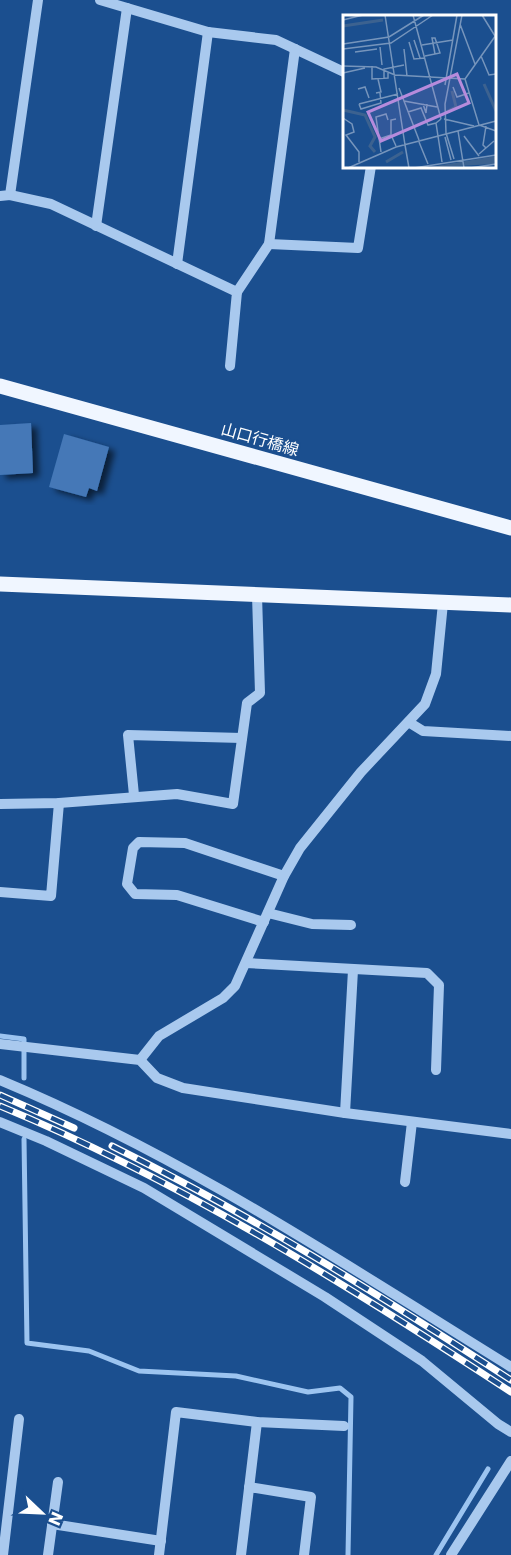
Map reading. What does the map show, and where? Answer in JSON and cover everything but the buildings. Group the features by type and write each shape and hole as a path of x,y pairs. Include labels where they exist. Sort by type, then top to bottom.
{"main road":[{"name":"山口行橋線","path":"0,386 511,528"},
{"path":"0,584 511,606"}],"street":[{"path":"38,0 5,196 51,204 237,292"},
{"path":"100,0 208,32 276,40 343,71"},
{"path":"96,226 127,8"},
{"path":"177,264 208,32"},
{"path":"230,366 237,292 269,244 295,49"},
{"path":"269,244 358,248 371,168"},
{"path":"0,804 59,803 134,795 177,794 233,804 247,703 260,693 257,595"},
{"path":"140,1059 159,1036 223,998 235,986 284,876 321,819 361,772 420,712 434,682 443,603"},
{"path":"410,723 423,730 511,736"},
{"path":"134,795 128,735 242,738"},
{"path":"0,892 51,896 59,803"},
{"path":"284,876 185,843 139,842 133,848 127,884 135,894 177,895 266,917 312,924 351,925"},
{"path":"246,963 427,973 439,985 436,1070"},
{"path":"345,1113 353,970"},
{"path":"0,1044 140,1059 157,1078 183,1088 345,1113 511,1134"},
{"path":"0,1080 64,1107 210,1181 511,1367"},
{"path":"0,1122 46,1141 144,1188 305,1285 389,1337 511,1432"},
{"path":"405,1182 412,1122"},
{"path":"159,1555 176,1412 257,1422 344,1426"},
{"path":"3,1555 19,1419"},
{"path":"241,1555 257,1422"},
{"path":"451,1555 511,1461"},
{"path":"48,1555 58,1482"},
{"path":"249,1487 311,1497 304,1555"},
{"path":"52,1524 161,1541"}],"waterway":[{"path":"0,1036 24,1039 24,1078"},
{"path":"24,1139 27,1343 89,1351 139,1371 236,1376 308,1392 340,1388 351,1397 348,1555"},
{"path":"436,1555 488,1469"}],"railway":[{"path":"0,1095 74,1128"},
{"path":"0,1106 67,1135 198,1201 325,1274 511,1392"},
{"path":"112,1146 265,1228 511,1380"}]}
